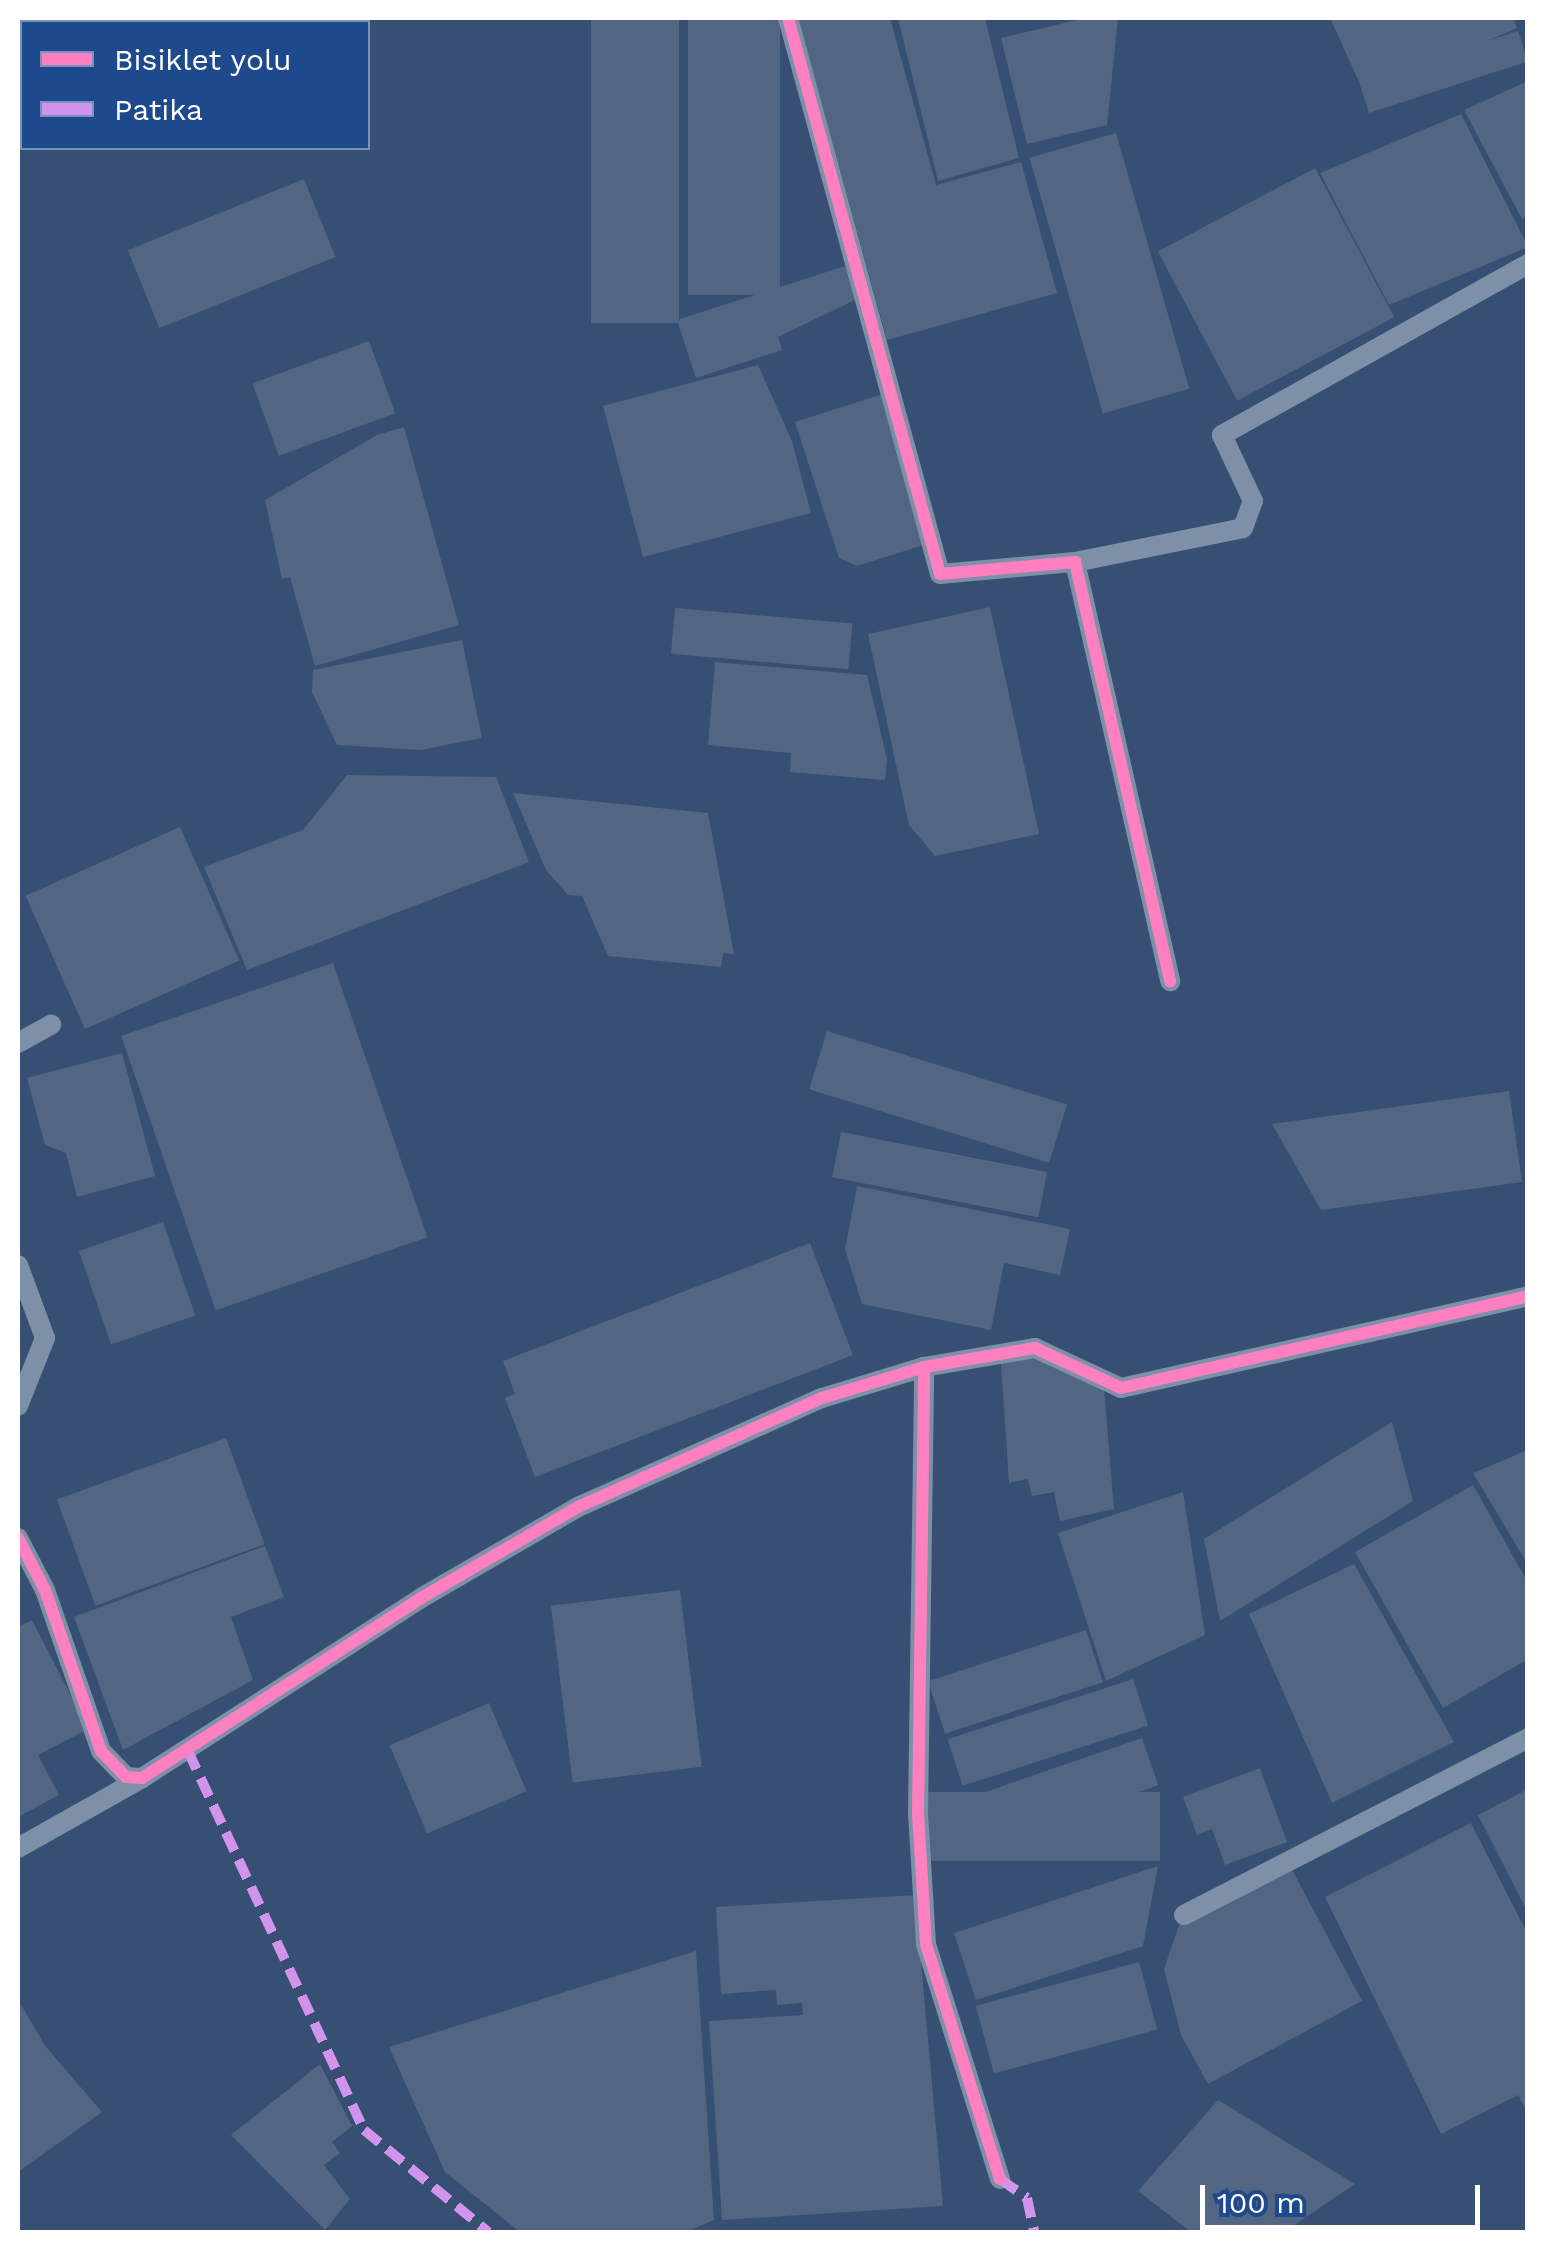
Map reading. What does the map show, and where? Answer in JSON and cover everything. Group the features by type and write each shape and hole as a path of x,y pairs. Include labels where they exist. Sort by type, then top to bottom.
{"street":[{"path":"788,18 940,574 1075,562 1243,528 1252,501 1222,435 1528,264"},
{"path":"1075,562 1170,981"},
{"path":"18,1043 51,1025"},
{"path":"18,1265 46,1338 18,1406"},
{"path":"18,1848 142,1778 420,1598 578,1507 822,1398 924,1367 1034,1348 1121,1388 1528,1296"},
{"path":"924,1367 918,1814 926,1944 1000,2178"},
{"path":"18,1538 45,1590 101,1751 126,1777 142,1778"},
{"path":"1184,1915 1528,1738"}],"building":[{"path":"591,18 679,18 679,323 591,323"},
{"path":"688,18 780,18 780,295 688,295"},
{"path":"798,18 890,18 936,185 1021,162 1057,293 887,340"},
{"path":"898,18 985,18 1019,158 938,181"},
{"path":"1085,18 1118,18 1107,125 1027,144 1001,38"},
{"path":"1330,18 1513,18 1517,28 1365,95"},
{"path":"1518,31 1528,61 1369,113 1359,83"},
{"path":"1528,81 1528,216 1522,219 1464,110"},
{"path":"1461,114 1528,247 1389,305 1320,173"},
{"path":"1116,133 1189,389 1103,414 1029,158"},
{"path":"1315,168 1394,317 1237,401 1158,252"},
{"path":"304,179 335,257 159,328 128,250"},
{"path":"848,265 859,298 778,337 782,350 696,378 677,320"},
{"path":"369,341 395,413 279,456 252,383"},
{"path":"758,365 792,441 811,513 643,557 603,406"},
{"path":"883,394 930,543 857,566 839,558 795,422"},
{"path":"404,427 459,625 315,666 290,577 282,579 265,500 377,435"},
{"path":"990,607 1039,834 935,856 909,825 868,634"},
{"path":"675,608 852,624 848,669 671,654"},
{"path":"462,640 482,738 420,750 337,745 312,692 313,670"},
{"path":"715,662 867,675 887,759 885,780 790,772 791,753 708,745"},
{"path":"347,775 496,777 529,862 247,970 204,867 303,830"},
{"path":"513,793 708,813 734,954 723,953 721,967 608,956 582,896 568,895 546,870"},
{"path":"180,827 239,960 85,1029 26,896"},
{"path":"333,963 427,1237 216,1310 121,1036"},
{"path":"827,1031 1067,1104 1049,1163 809,1089"},
{"path":"122,1053 155,1176 77,1197 66,1153 45,1145 27,1078"},
{"path":"1509,1091 1522,1182 1321,1210 1272,1124"},
{"path":"841,1132 1047,1172 1038,1217 832,1177"},
{"path":"857,1186 1070,1229 1060,1275 1004,1263 991,1330 862,1304 845,1249"},
{"path":"163,1222 195,1316 111,1345 79,1251"},
{"path":"810,1243 853,1355 535,1477 505,1398 515,1394 503,1361"},
{"path":"1041,1355 1104,1389 1114,1509 1060,1521 1054,1492 1032,1496 1028,1479 1009,1483 1001,1363"},
{"path":"1392,1422 1413,1501 1220,1621 1204,1539"},
{"path":"226,1438 265,1544 96,1606 57,1500"},
{"path":"1528,1450 1528,1565 1473,1473"},
{"path":"1473,1485 1528,1583 1528,1659 1443,1708 1355,1552"},
{"path":"1183,1492 1205,1635 1106,1681 1058,1533"},
{"path":"265,1546 284,1597 231,1617 253,1680 123,1750 74,1617"},
{"path":"1354,1564 1454,1742 1332,1803 1249,1614"},
{"path":"680,1590 702,1767 573,1783 551,1606"},
{"path":"32,1620 88,1729 38,1755 59,1795 18,1817 18,1627"},
{"path":"1086,1630 1103,1682 945,1734 928,1681"},
{"path":"1133,1679 1148,1726 963,1786 948,1739"},
{"path":"489,1703 527,1791 427,1834 390,1745"},
{"path":"1142,1738 1158,1785 945,1859 928,1812"},
{"path":"1260,1768 1287,1842 1225,1865 1212,1829 1197,1835 1183,1797"},
{"path":"1528,1789 1528,1913 1478,1815"},
{"path":"920,1792 1160,1792 1160,1861 920,1861"},
{"path":"1471,1823 1528,1935 1528,2114 1518,2095 1441,2134 1325,1897"},
{"path":"1158,1866 1143,1946 976,2000 954,1933"},
{"path":"1290,1866 1362,2001 1208,2084 1181,2035 1164,1969 1179,1925"},
{"path":"915,1895 943,2206 722,2220 709,2021 803,2015 802,2003 777,2005 776,1990 721,1994 716,1907"},
{"path":"696,1951 714,2220 686,2232 520,2232 445,2172 389,2047"},
{"path":"1139,1962 1157,2030 994,2073 976,2006"},
{"path":"18,2000 46,2047 102,2112 18,2172"},
{"path":"320,2064 352,2126 332,2142 340,2153 324,2165 350,2199 325,2230 231,2135"},
{"path":"1218,2100 1355,2184 1284,2232 1191,2232 1138,2191"}],"marked path":[{"path":"188,1751 364,2130 488,2232"},
{"path":"1000,2179 1027,2198 1034,2232"}],"cycle path":[{"path":"788,18 940,574 1075,562 1170,981"},
{"path":"1000,2179 926,1944 918,1814 924,1367 1035,1348 1121,1388 1528,1296"},
{"path":"18,1538 45,1590 101,1751 126,1777 142,1778 421,1598 578,1507 822,1398 924,1367"}]}
